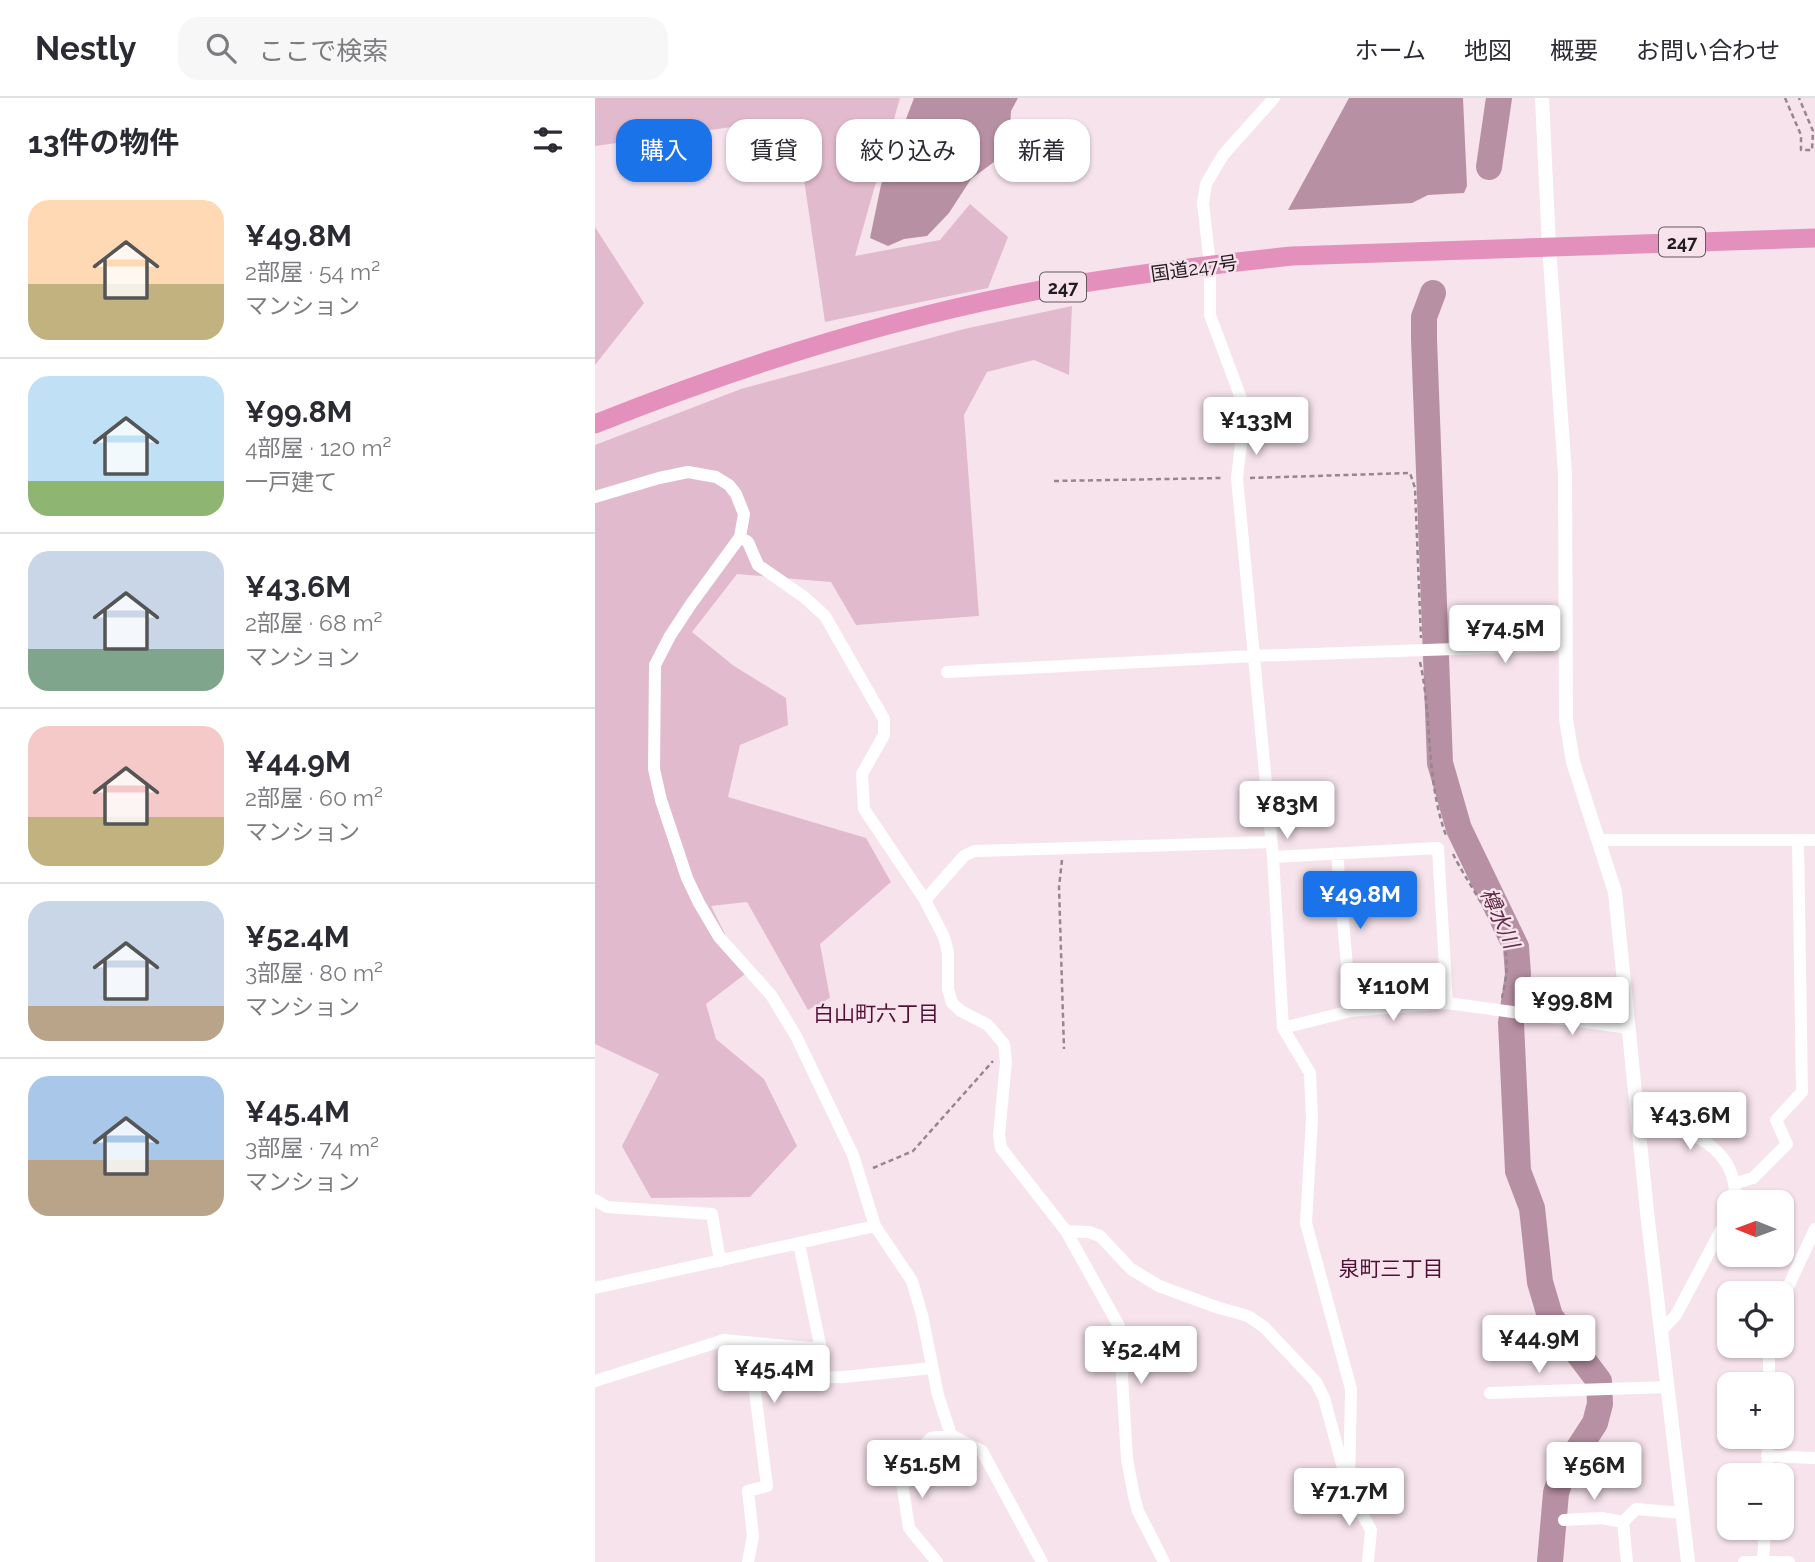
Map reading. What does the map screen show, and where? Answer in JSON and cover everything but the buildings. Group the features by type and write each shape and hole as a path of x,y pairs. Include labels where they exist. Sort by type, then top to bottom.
{"highway":[{"name":"国道247号","path":"595,424 714,379 826,342 1035,291 1210,264 1292,256 1815,238"}],"street":[{"path":"1274,98 1232,142 1206,184 1203,202 1210,264 1210,315 1245,409 1237,478 1273,857 1283,1028 1310,1073 1312,1119 1306,1223 1351,1389 1349,1490"},
{"path":"1542,98 1565,474 1566,719 1573,762 1615,892 1688,1562"},
{"path":"595,497 675,474 703,473 729,485 737,494 744,514 740,537 691,604 655,665 654,769 674,840 699,903 719,937 780,1010 853,1155 875,1226 912,1282 951,1434"},
{"path":"740,537 748,542 758,565 804,597 825,617 884,719 884,735 862,774 864,809 925,900 944,937 948,953 948,989 951,1003 996,1032 1004,1044 999,1135 1001,1148 1066,1231 1119,1326 1132,1484 1138,1511 1164,1562"},
{"path":"947,672 1254,656 1566,645"},
{"path":"1600,840 1815,840"},
{"path":"1736,1183 1753,1178 1787,1144 1776,1120 1803,1092 1798,840"},
{"path":"925,900 968,853 987,849 1271,842"},
{"path":"1273,857 1438,848 1447,1003"},
{"path":"1336,853 1351,1011"},
{"path":"1283,1028 1351,1011 1447,1003 1629,1028"},
{"path":"1639,1114 1686,1130 1718,1150 1736,1183 1736,1190"},
{"path":"595,1199 607,1207 712,1214 720,1261"},
{"path":"595,1288 875,1226"},
{"path":"1794,1282 1809,1259 1815,1229"},
{"path":"1066,1231 1094,1233 1142,1277 1190,1298 1248,1316 1264,1327 1316,1382 1324,1398 1349,1490 1371,1530 1369,1562"},
{"path":"1661,1331 1676,1315 1717,1238"},
{"path":"595,1381 724,1340 821,1349 799,1244"},
{"path":"748,1562 753,1536 748,1491 767,1486 754,1384 776,1378 844,1377 932,1368"},
{"path":"1490,1393 1668,1387"},
{"path":"936,1562 909,1528 900,1470 931,1438 951,1434 982,1451 1042,1562"},
{"path":"1767,1449 1767,1463"},
{"path":"1767,1456 1815,1458"},
{"path":"1623,1521 1636,1509 1683,1513"},
{"path":"1564,1520 1602,1518 1623,1521"},
{"path":"1623,1521 1627,1562"},
{"path":"1763,1561 1764,1540"},
{"path":"1744,1562 1789,1562"}],"path":[{"path":"1785,98 1801,135 1801,150 1812,150 1813,131 1798,98"},
{"path":"1064,847 1059,887 1064,1049"},
{"path":"858,1173 913,1151 991,1062 1005,1055"}],"shaded area":[{"path":"595,98 900,98 894,119 836,119 836,182 876,182 855,256 940,240 970,204 1008,237 988,288 825,322 804,182 822,182 822,119 726,119 726,128 712,130 712,119 616,119 616,143 595,146"},
{"path":"914,98 1018,98 1011,111 1011,119 994,119 994,162 980,172 980,119 906,119"},
{"path":"1349,98 1463,98 1467,186 1464,193 1428,195 1412,203 1288,210"},
{"path":"882,182 969,182 949,213 927,236 904,239 888,246 870,238"},
{"path":"595,227 644,303 595,365"},
{"path":"1072,306 1069,375 1034,360 987,372 964,415 979,616 856,625 831,582 737,574 692,632 734,666 786,698 788,725 740,745 728,797 866,838 891,882 820,944 830,998 808,1010 747,902 711,906 745,974 706,1004 716,1039 764,1079 797,1146 750,1197 651,1198 622,1146 659,1074 595,1044 595,445 741,389 964,329"}],"waterway":[{"name":"樽水川","path":"1489,167 1499,98"},
{"name":"樽水川","path":"1433,293 1424,317 1424,339 1440,763 1459,829 1516,947 1518,974 1511,1023 1518,1171 1532,1208 1540,1282 1550,1316 1599,1381 1600,1404 1595,1423 1562,1474 1556,1493 1550,1562"}],"district":[{"name":"白山町六丁目","path":"876,1013"},
{"name":"泉町三丁目","path":"1391,1268"}]}
